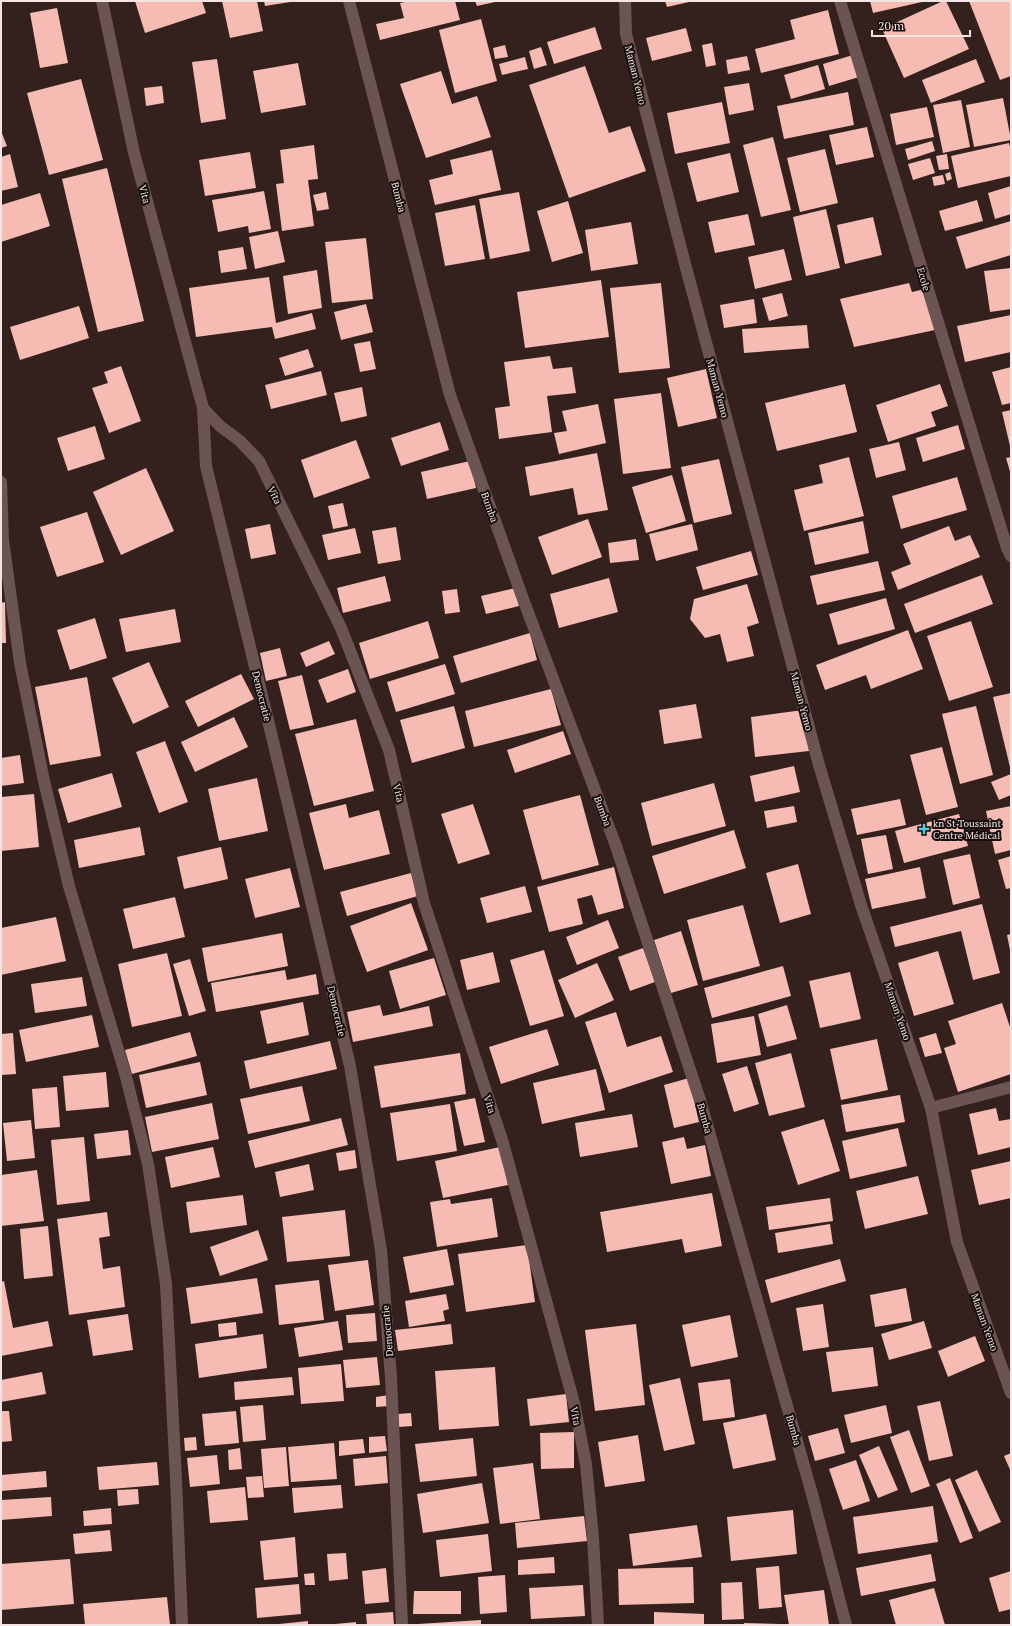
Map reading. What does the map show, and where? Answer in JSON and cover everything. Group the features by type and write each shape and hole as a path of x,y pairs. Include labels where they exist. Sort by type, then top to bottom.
{"street":[{"name":"Vita","path":"102,1 134,153 203,408 220,426 240,441 259,461 342,628 389,750 424,903 503,1143 574,1403 586,1464 593,1538 598,1625"},
{"name":"Bumba","path":"349,1 450,395 523,599 616,846 700,1100 810,1487 846,1625"},
{"name":"Maman Yemo","path":"625,1 626,34 684,260 819,765 861,905 931,1108 957,1242 1011,1393"},
{"name":"Ecole","path":"840,1 990,495 1011,556"},
{"name":"Democratie","path":"203,408 206,466 263,696 350,1066 381,1250 391,1377 402,1625"},
{"path":"1,482 3,540 20,663 44,781 69,886 126,1073 148,1164 166,1284 182,1625"},
{"path":"931,1108 1011,1087"}],"building":[{"path":"135,1 202,1 206,13 145,33"},
{"path":"222,1 257,1 263,31 230,38"},
{"path":"264,1 290,1 290,2 265,6"},
{"path":"410,1 455,1 460,20 380,40 376,24 404,18 400,3"},
{"path":"475,1 495,1 495,2 477,6"},
{"path":"665,1 689,1 689,2 667,7"},
{"path":"870,1 922,1 922,2 873,13"},
{"path":"943,1 946,1 969,49 904,78 882,29"},
{"path":"969,1 1011,1 1011,76 1000,80"},
{"path":"57,8 68,63 40,68 30,13"},
{"path":"828,10 839,54 761,73 755,49 795,39 790,20"},
{"path":"481,19 497,81 455,93 439,30"},
{"path":"595,27 602,49 554,64 547,42"},
{"path":"686,28 692,51 652,61 646,38"},
{"path":"712,43 716,65 706,67 702,45"},
{"path":"505,45 508,57 495,59 493,48"},
{"path":"541,47 547,65 534,69 529,51"},
{"path":"853,55 859,77 829,86 823,64"},
{"path":"747,56 750,70 728,74 726,60"},
{"path":"525,57 528,69 502,75 499,64"},
{"path":"217,59 226,119 201,123 192,62"},
{"path":"976,59 985,82 931,103 922,80"},
{"path":"298,63 306,105 261,113 253,71"},
{"path":"818,65 825,89 791,99 784,75"},
{"path":"585,66 609,133 630,126 646,171 569,198 529,85"},
{"path":"441,71 452,104 477,96 491,137 426,158 400,84"},
{"path":"81,79 103,160 49,175 27,93"},
{"path":"749,83 754,110 729,115 724,87"},
{"path":"162,86 164,103 146,106 144,88"},
{"path":"848,92 854,125 784,139 777,106"},
{"path":"1003,98 1011,140 974,147 966,105"},
{"path":"961,100 970,147 943,153 933,105"},
{"path":"722,102 730,143 675,154 667,113"},
{"path":"927,107 934,137 896,145 890,114"},
{"path":"867,127 874,157 836,165 829,135"},
{"path":"1,131 7,146 1,148"},
{"path":"773,137 791,210 761,217 743,145"},
{"path":"932,141 935,151 908,160 905,149"},
{"path":"1009,143 1011,151 1011,176 958,188 951,156"},
{"path":"314,145 318,179 308,180 314,226 282,231 276,184 284,183 280,150"},
{"path":"825,149 838,203 800,212 787,158"},
{"path":"492,150 501,190 435,205 429,180 453,174 450,160"},
{"path":"250,152 256,188 205,196 199,160"},
{"path":"730,153 739,192 697,202 687,163"},
{"path":"10,154 18,187 1,191 1,157"},
{"path":"947,154 949,169 939,170 936,156"},
{"path":"930,158 935,173 913,180 908,164"},
{"path":"107,168 144,321 98,332 62,179"},
{"path":"950,172 952,179 947,181 945,174"},
{"path":"943,175 945,184 934,186 932,177"},
{"path":"1011,186 1011,214 995,219 988,193"},
{"path":"264,191 271,229 249,233 248,226 218,232 212,200"},
{"path":"326,192 329,209 317,211 313,195"},
{"path":"519,192 530,251 490,259 479,199"},
{"path":"40,193 50,226 1,242 1,205"},
{"path":"977,200 983,221 945,231 939,211"},
{"path":"568,201 583,253 552,262 537,211"},
{"path":"475,205 485,259 445,266 435,213"},
{"path":"826,209 840,268 806,276 793,217"},
{"path":"748,214 755,245 715,253 708,222"},
{"path":"873,217 882,255 845,264 837,225"},
{"path":"1011,221 1011,255 966,269 956,237"},
{"path":"631,222 638,264 591,271 585,230"},
{"path":"278,231 285,262 255,269 249,237"},
{"path":"366,238 373,299 332,303 325,242"},
{"path":"243,247 247,269 221,273 218,251"},
{"path":"784,249 792,280 755,289 748,257"},
{"path":"1011,268 1011,309 990,312 984,271"},
{"path":"317,270 322,308 288,314 283,276"},
{"path":"269,277 276,323 312,313 316,329 275,339 272,327 196,337 189,288"},
{"path":"601,280 609,337 525,348 517,292"},
{"path":"661,283 670,368 619,373 610,288"},
{"path":"909,283 912,292 925,289 935,330 854,347 840,299"},
{"path":"782,293 788,316 769,321 762,298"},
{"path":"754,299 757,323 724,328 720,305"},
{"path":"366,304 373,332 341,340 334,312"},
{"path":"79,306 89,338 20,360 10,327"},
{"path":"1011,315 1011,352 965,362 957,326"},
{"path":"807,325 809,348 744,353 742,329"},
{"path":"370,341 376,369 360,372 354,344"},
{"path":"308,349 314,367 285,376 279,358"},
{"path":"550,356 553,369 572,367 576,393 547,396 552,432 499,439 495,408 510,406 504,362"},
{"path":"121,366 141,421 109,433 92,388 108,383 104,372"},
{"path":"1011,367 1011,403 1002,405 992,372"},
{"path":"706,369 717,418 678,427 667,378"},
{"path":"321,371 327,395 271,409 265,385"},
{"path":"845,384 857,432 777,451 765,403"},
{"path":"940,384 948,406 931,412 936,426 888,442 876,405"},
{"path":"362,387 367,416 341,422 334,393"},
{"path":"661,393 671,468 623,474 614,399"},
{"path":"598,404 606,443 559,454 554,433 567,431 562,411"},
{"path":"1011,410 1011,446 1010,446 1002,412"},
{"path":"440,422 449,450 401,466 391,438"},
{"path":"958,425 965,449 923,462 916,438"},
{"path":"95,426 105,459 68,471 57,438"},
{"path":"356,440 370,478 314,498 301,460"},
{"path":"899,442 906,470 876,478 869,449"},
{"path":"597,453 608,510 578,515 573,488 530,496 525,467"},
{"path":"849,457 864,516 804,531 794,490 823,483 819,465"},
{"path":"1011,457 1011,475 1006,458"},
{"path":"719,459 732,514 694,523 681,467"},
{"path":"470,461 476,488 427,499 421,472"},
{"path":"146,468 174,531 121,555 93,492"},
{"path":"672,475 686,521 646,533 632,487"},
{"path":"957,477 967,510 901,529 892,496"},
{"path":"343,503 348,526 333,529 328,506"},
{"path":"87,512 104,562 57,577 40,527"},
{"path":"588,519 602,557 552,575 538,537"},
{"path":"863,521 869,553 815,565 808,533"},
{"path":"270,524 276,554 251,559 245,529"},
{"path":"692,524 698,550 656,561 649,534"},
{"path":"949,526 955,541 970,535 980,557 898,590 891,572 911,564 903,544"},
{"path":"396,527 401,560 378,564 372,531"},
{"path":"355,528 361,553 328,560 322,535"},
{"path":"636,539 639,560 610,563 608,543"},
{"path":"751,551 758,575 703,590 696,567"},
{"path":"878,561 885,590 817,605 810,576"},
{"path":"982,575 993,604 915,633 904,604"},
{"path":"385,576 391,601 343,613 337,588"},
{"path":"609,578 618,612 559,628 550,594"},
{"path":"747,584 759,623 747,627 754,656 727,662 720,634 705,638 690,619 694,599"},
{"path":"515,588 519,606 486,614 481,596"},
{"path":"457,589 460,612 445,614 442,591"},
{"path":"886,598 895,629 838,645 829,614"},
{"path":"5,602 6,643 1,643 1,603"},
{"path":"175,609 181,642 126,652 119,619"},
{"path":"95,618 107,658 70,670 57,630"},
{"path":"428,621 439,658 370,679 359,643"},
{"path":"971,621 993,687 949,701 927,636"},
{"path":"908,630 923,669 871,689 866,675 825,690 816,665"},
{"path":"530,633 537,660 461,683 453,656"},
{"path":"329,641 335,654 306,667 300,653"},
{"path":"280,648 287,676 266,681 260,653"},
{"path":"149,662 169,707 133,724 112,678"},
{"path":"445,664 455,694 396,712 387,682"},
{"path":"348,669 356,692 327,703 318,680"},
{"path":"241,674 254,699 198,727 185,701"},
{"path":"302,675 314,725 290,730 278,681"},
{"path":"87,677 101,756 50,765 35,687"},
{"path":"551,689 561,725 474,747 465,711"},
{"path":"1011,693 1011,767 1010,767 993,697"},
{"path":"696,704 702,738 664,744 659,710"},
{"path":"454,706 465,748 412,763 400,720"},
{"path":"976,706 993,775 960,784 942,714"},
{"path":"803,710 809,751 755,757 751,717"},
{"path":"234,717 248,747 195,772 181,742"},
{"path":"356,719 374,791 314,806 295,734"},
{"path":"563,731 571,754 515,773 507,750"},
{"path":"165,741 188,802 159,813 136,752"},
{"path":"942,747 958,807 926,815 910,755"},
{"path":"20,755 24,783 1,786 1,758"},
{"path":"794,766 800,792 755,802 750,776"},
{"path":"112,773 122,807 68,823 58,789"},
{"path":"1011,774 1011,795 999,800 991,782"},
{"path":"257,778 268,831 219,841 208,789"},
{"path":"714,783 726,826 652,846 641,803"},
{"path":"34,794 39,847 1,851 1,797"},
{"path":"580,795 599,865 542,880 523,810"},
{"path":"900,799 906,825 857,835 851,809"},
{"path":"346,804 349,818 379,810 390,854 324,870 309,813"},
{"path":"473,804 490,854 458,864 441,814"},
{"path":"794,806 797,822 767,828 764,811"},
{"path":"1011,806 1011,850 995,854 986,811"},
{"path":"959,814 968,846 904,863 895,831"},
{"path":"140,827 145,855 79,868 74,840"},
{"path":"734,830 746,868 664,894 652,856"},
{"path":"886,835 893,869 868,874 861,839"},
{"path":"221,847 228,879 184,889 177,857"},
{"path":"970,854 980,898 953,905 943,860"},
{"path":"1011,856 1011,888 1006,889 998,860"},
{"path":"798,864 811,914 780,923 766,873"},
{"path":"614,867 624,908 598,915 592,895 577,899 583,924 549,932 537,887"},
{"path":"920,867 926,898 872,909 865,879"},
{"path":"290,868 300,907 255,918 245,879"},
{"path":"411,873 418,896 347,916 340,892"},
{"path":"525,886 532,912 487,923 480,898"},
{"path":"175,897 185,937 133,949 123,909"},
{"path":"411,903 428,950 367,972 350,926"},
{"path":"982,904 1000,973 973,980 961,931 895,947 890,927"},
{"path":"743,905 760,966 703,981 687,920"},
{"path":"56,917 66,961 1,975 1,928"},
{"path":"608,920 619,948 577,965 566,937"},
{"path":"681,931 698,985 671,993 654,940"},
{"path":"282,933 288,966 208,982 202,948"},
{"path":"1011,934 1011,950 1010,950 1007,935"},
{"path":"643,948 655,982 630,991 618,957"},
{"path":"544,950 564,1016 530,1026 510,960"},
{"path":"938,951 954,1004 914,1016 898,963"},
{"path":"493,952 500,982 467,990 460,960"},
{"path":"167,953 182,1016 132,1027 118,964"},
{"path":"434,958 446,995 400,1009 389,971"},
{"path":"190,959 206,1011 189,1016 173,964"},
{"path":"597,963 614,1000 575,1018 558,980"},
{"path":"783,966 791,996 712,1018 704,988"},
{"path":"285,970 287,980 316,974 319,994 216,1012 211,983"},
{"path":"850,972 861,1019 820,1028 809,981"},
{"path":"82,977 87,1006 35,1013 31,984"},
{"path":"303,1002 309,1035 267,1044 260,1011"},
{"path":"1002,1003 1011,1030 1011,1074 958,1092 944,1048 956,1044 948,1021"},
{"path":"380,1005 383,1016 429,1006 433,1026 353,1042 347,1012"},
{"path":"787,1005 797,1039 767,1047 758,1014"},
{"path":"616,1012 627,1047 661,1036 673,1072 609,1093 585,1022"},
{"path":"92,1015 99,1047 26,1062 19,1030"},
{"path":"754,1016 761,1055 717,1063 711,1024"},
{"path":"547,1029 559,1065 501,1084 489,1047"},
{"path":"190,1032 197,1056 132,1074 125,1050"},
{"path":"13,1033 16,1074 1,1075 1,1034"},
{"path":"936,1033 942,1053 925,1057 919,1038"},
{"path":"877,1039 888,1090 841,1100 830,1049"},
{"path":"330,1041 337,1069 250,1089 244,1061"},
{"path":"460,1053 466,1094 381,1108 374,1066"},
{"path":"791,1053 805,1107 769,1116 755,1063"},
{"path":"200,1062 207,1095 146,1108 139,1075"},
{"path":"747,1066 759,1104 734,1112 722,1074"},
{"path":"596,1069 605,1110 542,1124 533,1083"},
{"path":"106,1072 109,1107 66,1111 63,1076"},
{"path":"689,1078 699,1122 674,1128 664,1085"},
{"path":"302,1086 310,1121 248,1134 240,1099"},
{"path":"57,1087 60,1127 35,1129 32,1089"},
{"path":"900,1095 905,1122 846,1132 841,1105"},
{"path":"475,1098 485,1142 464,1146 454,1102"},
{"path":"212,1103 219,1139 152,1152 145,1117"},
{"path":"450,1104 457,1151 397,1161 390,1113"},
{"path":"996,1108 999,1121 1011,1119 1011,1147 978,1155 969,1114"},
{"path":"632,1114 638,1147 580,1157 575,1123"},
{"path":"341,1118 348,1145 255,1168 248,1141"},
{"path":"824,1119 840,1171 798,1185 781,1132"},
{"path":"31,1120 35,1158 7,1161 3,1123"},
{"path":"898,1128 907,1166 850,1179 842,1141"},
{"path":"128,1130 131,1155 97,1159 94,1134"},
{"path":"84,1137 90,1201 57,1205 51,1140"},
{"path":"684,1137 687,1149 705,1145 711,1176 671,1184 662,1142"},
{"path":"213,1147 220,1177 171,1188 165,1157"},
{"path":"500,1147 508,1185 443,1198 435,1161"},
{"path":"355,1150 357,1168 339,1171 336,1153"},
{"path":"1011,1161 1011,1198 979,1205 971,1170"},
{"path":"309,1164 314,1190 280,1197 275,1172"},
{"path":"37,1170 44,1221 1,1226 1,1175"},
{"path":"918,1176 928,1214 865,1229 856,1191"},
{"path":"712,1193 722,1246 685,1253 682,1239 607,1252 600,1212"},
{"path":"243,1195 247,1225 190,1233 186,1202"},
{"path":"492,1198 498,1237 437,1247 430,1202 450,1199 451,1204"},
{"path":"830,1198 833,1221 769,1230 766,1207"},
{"path":"345,1210 350,1256 287,1262 282,1217"},
{"path":"107,1212 110,1236 99,1238 103,1269 120,1266 125,1307 69,1315 57,1219"},
{"path":"830,1224 833,1244 778,1253 775,1233"},
{"path":"48,1226 53,1276 24,1279 20,1229"},
{"path":"258,1230 268,1260 220,1276 210,1247"},
{"path":"527,1245 535,1302 466,1312 458,1254"},
{"path":"447,1249 454,1285 410,1293 403,1257"},
{"path":"840,1259 846,1281 771,1303 765,1280"},
{"path":"368,1260 374,1305 335,1311 328,1265"},
{"path":"257,1278 263,1313 191,1324 186,1288"},
{"path":"319,1280 324,1320 279,1325 275,1285"},
{"path":"4,1281 13,1328 48,1321 53,1346 1,1356 1,1282"},
{"path":"906,1288 912,1321 875,1327 870,1295"},
{"path":"446,1294 449,1309 443,1311 445,1321 409,1327 405,1301"},
{"path":"823,1304 829,1347 803,1351 796,1308"},
{"path":"375,1313 377,1341 348,1343 346,1315"},
{"path":"128,1314 133,1350 93,1356 87,1320"},
{"path":"730,1315 738,1357 691,1367 682,1325"},
{"path":"338,1321 343,1350 299,1357 294,1328"},
{"path":"924,1321 932,1348 889,1360 881,1334"},
{"path":"236,1322 237,1335 219,1337 218,1324"},
{"path":"451,1324 453,1344 398,1351 395,1330"},
{"path":"636,1324 645,1405 595,1411 585,1330"},
{"path":"263,1334 267,1368 199,1378 195,1344"},
{"path":"975,1336 985,1361 948,1377 938,1351"},
{"path":"873,1347 878,1386 832,1392 826,1352"},
{"path":"377,1357 380,1385 346,1388 343,1360"},
{"path":"341,1364 344,1401 301,1404 298,1368"},
{"path":"495,1367 499,1426 439,1430 435,1371"},
{"path":"42,1372 46,1394 1,1402 1,1380"},
{"path":"292,1377 294,1395 235,1400 234,1382"},
{"path":"680,1378 695,1444 664,1451 649,1385"},
{"path":"730,1379 735,1417 703,1421 698,1383"},
{"path":"566,1394 569,1422 530,1426 527,1399"},
{"path":"389,1395 389,1406 376,1407 376,1397"},
{"path":"940,1401 953,1456 929,1461 917,1406"},
{"path":"263,1405 266,1440 243,1442 240,1407"},
{"path":"886,1405 892,1433 851,1443 844,1415"},
{"path":"1,1411 9,1411 12,1441 1,1442"},
{"path":"236,1411 239,1443 205,1446 202,1414"},
{"path":"411,1413 412,1426 399,1427 398,1414"},
{"path":"766,1414 776,1460 733,1469 723,1423"},
{"path":"838,1428 845,1453 815,1461 808,1436"},
{"path":"909,1430 930,1486 911,1493 890,1437"},
{"path":"574,1432 574,1468 541,1469 540,1433"},
{"path":"638,1435 645,1481 605,1487 598,1442"},
{"path":"385,1436 387,1451 369,1453 369,1437"},
{"path":"196,1437 197,1450 185,1451 184,1438"},
{"path":"473,1438 477,1476 420,1482 415,1444"},
{"path":"363,1439 365,1453 339,1456 339,1441"},
{"path":"334,1443 337,1479 291,1482 288,1447"},
{"path":"879,1446 898,1490 878,1498 859,1455"},
{"path":"286,1447 289,1486 264,1488 261,1449"},
{"path":"240,1448 242,1469 229,1470 228,1450"},
{"path":"1011,1453 1011,1472 1004,1456"},
{"path":"217,1455 220,1484 190,1487 187,1458"},
{"path":"386,1456 388,1483 355,1486 353,1459"},
{"path":"856,1460 870,1501 843,1510 829,1469"},
{"path":"157,1462 159,1485 99,1490 97,1467"},
{"path":"533,1463 540,1519 500,1524 493,1468"},
{"path":"977,1470 1001,1522 979,1532 955,1480"},
{"path":"46,1471 47,1487 1,1491 1,1475"},
{"path":"262,1476 264,1497 248,1498 246,1477"},
{"path":"950,1478 973,1538 960,1543 936,1484"},
{"path":"482,1483 489,1523 423,1533 417,1494"},
{"path":"341,1485 343,1508 294,1513 292,1488"},
{"path":"245,1487 248,1520 210,1523 207,1491"},
{"path":"138,1489 139,1504 118,1506 117,1490"},
{"path":"51,1497 52,1516 1,1520 1,1500"},
{"path":"933,1506 938,1542 858,1554 853,1517"},
{"path":"111,1508 112,1524 84,1526 83,1511"},
{"path":"793,1510 797,1554 731,1561 727,1517"},
{"path":"584,1516 587,1541 517,1548 515,1523"},
{"path":"697,1525 702,1557 633,1566 629,1534"},
{"path":"110,1530 112,1551 75,1554 73,1534"},
{"path":"488,1534 492,1571 440,1577 436,1540"},
{"path":"295,1537 298,1577 264,1580 260,1541"},
{"path":"346,1553 348,1579 329,1581 327,1554"},
{"path":"931,1554 936,1581 861,1596 856,1568"},
{"path":"554,1557 555,1573 518,1575 518,1560"},
{"path":"70,1559 74,1604 1,1610 1,1564"},
{"path":"779,1566 782,1607 759,1609 756,1568"},
{"path":"693,1567 694,1603 619,1605 618,1569"},
{"path":"386,1568 389,1602 365,1604 362,1571"},
{"path":"1011,1571 1011,1609 999,1612 989,1578"},
{"path":"314,1573 315,1585 305,1585 304,1574"},
{"path":"505,1575 507,1612 480,1614 478,1577"},
{"path":"742,1582 744,1619 722,1620 721,1583"},
{"path":"299,1584 301,1614 257,1618 255,1588"},
{"path":"583,1585 585,1616 531,1619 529,1588"},
{"path":"934,1588 945,1625 896,1625 889,1600"},
{"path":"824,1590 829,1625 789,1625 784,1595"},
{"path":"414,1591 461,1591 461,1614 413,1614"},
{"path":"167,1597 170,1625 85,1625 83,1604"},
{"path":"393,1612 394,1625 367,1625 366,1614"},
{"path":"654,1612 704,1614 704,1625 654,1625"},
{"path":"481,1620 481,1625 418,1625 418,1624"},
{"path":"308,1621 308,1625 279,1625 279,1624"},
{"path":"356,1622 356,1625 335,1625 335,1624"},
{"path":"744,1623 780,1624 780,1625 744,1625"}],"place":[{"name":"kn St Toussaint Centre Médical","path":"924,829"}]}
